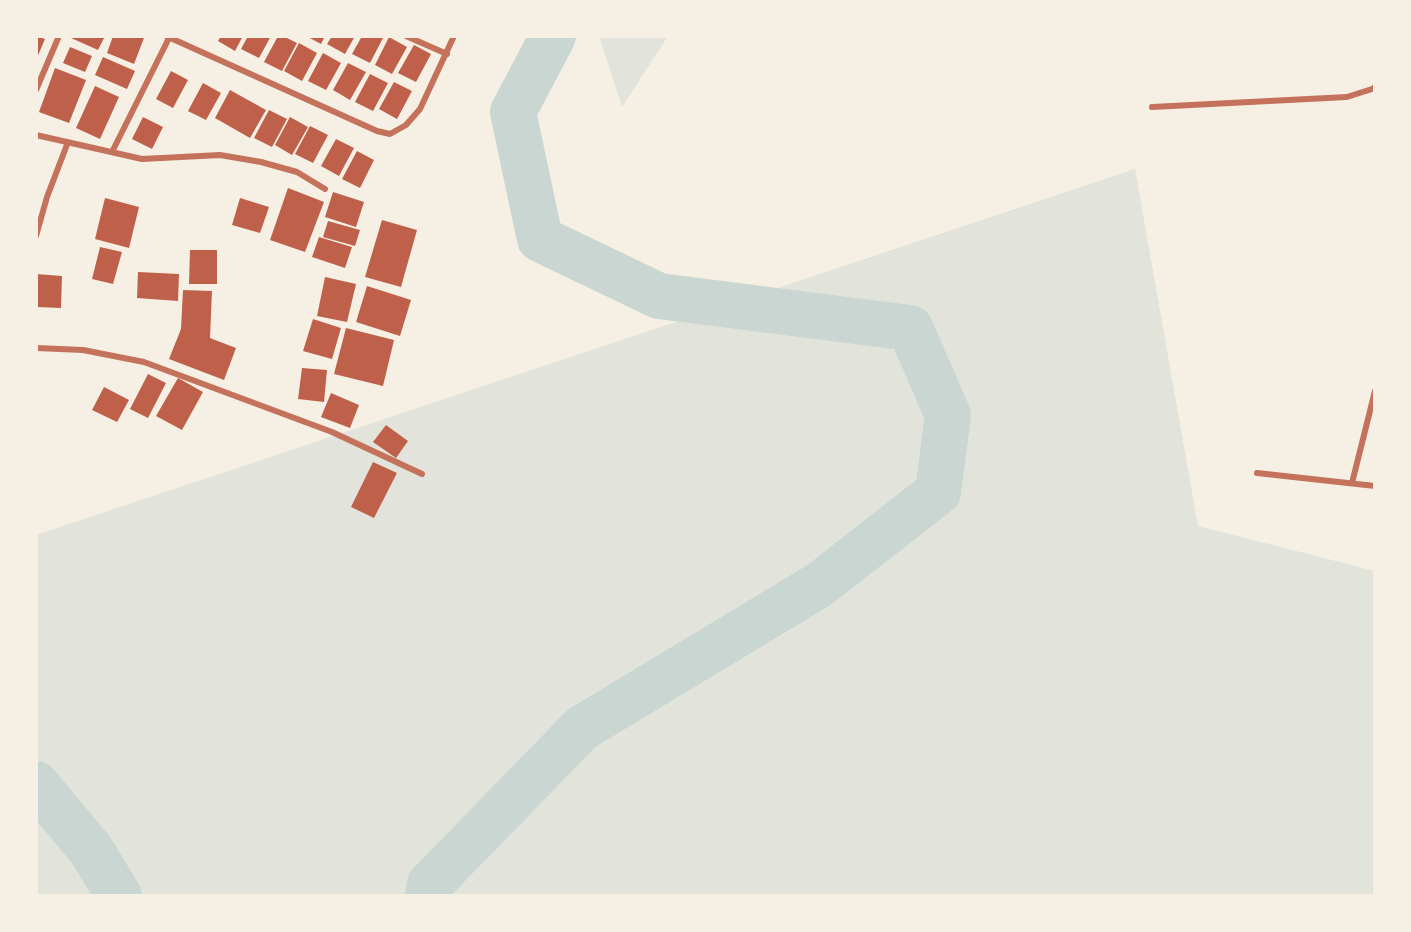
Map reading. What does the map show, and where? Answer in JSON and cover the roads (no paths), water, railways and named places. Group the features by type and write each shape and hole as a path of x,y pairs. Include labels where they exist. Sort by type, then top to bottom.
{"street":[{"path":"36,90 59,36"},
{"path":"112,152 168,36 377,131 390,134 406,125 420,109 454,36"},
{"path":"406,36 447,54"},
{"path":"1152,107 1347,97 1375,87"},
{"path":"36,135 142,159 220,155 261,162 297,172 325,189"},
{"path":"36,236 47,197 68,142"},
{"path":"36,348 83,350 144,362 332,432 422,474"},
{"path":"1352,483 1375,391"},
{"path":"1257,473 1375,486"}],"waterway":[{"path":"428,896 430,884 582,728 819,585 938,492 948,415 910,328 659,296 540,239 513,112 553,36"},
{"path":"36,784 91,850 119,896"}]}
